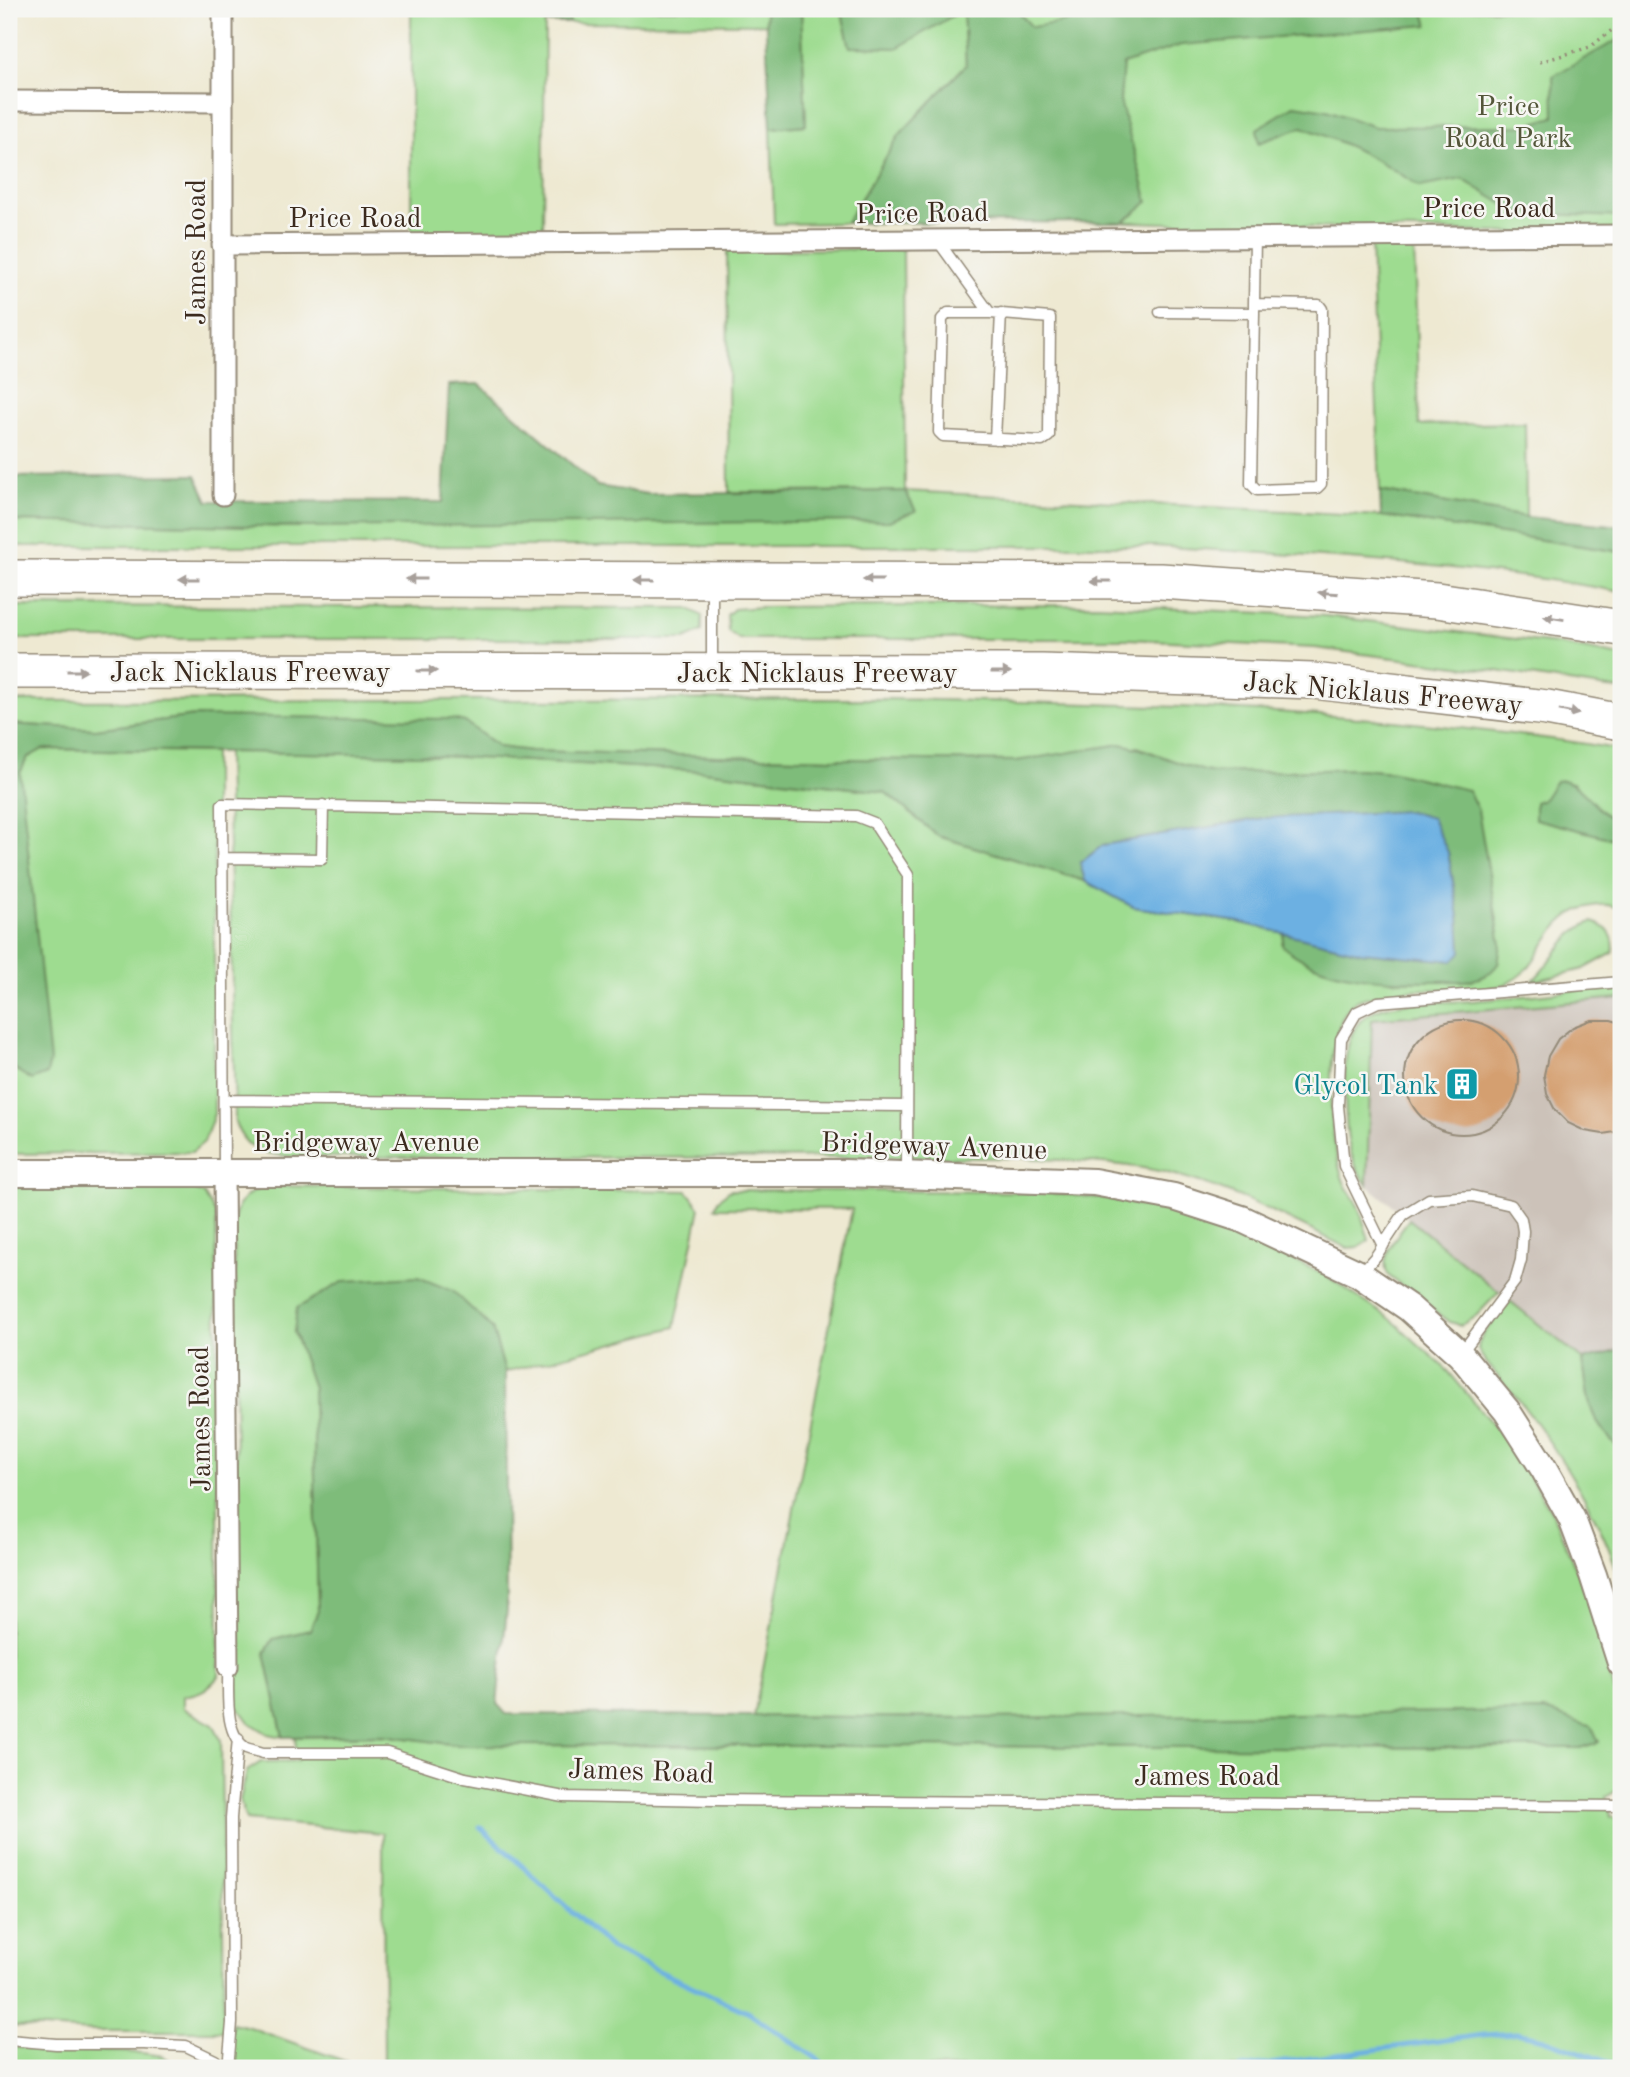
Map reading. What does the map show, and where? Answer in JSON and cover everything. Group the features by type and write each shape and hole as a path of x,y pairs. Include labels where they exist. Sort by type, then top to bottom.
{"highway":[{"path":"9,578 1161,581 1437,600 1621,628"},
{"name":"Jack Nicklaus Freeway","path":"9,671 1042,672 1313,681 1547,708 1621,722"}],"street":[{"name":"James Road","path":"223,9 223,495"},
{"path":"9,101 222,102"},
{"name":"Price Road","path":"222,245 1621,235"},
{"name":"James Road","path":"224,1172 228,1667"},
{"name":"Bridgeway Avenue","path":"9,1173 844,1172 1094,1182 1174,1197 1242,1219 1359,1274 1409,1308 1460,1354 1507,1411 1572,1519 1621,1663"}],"lane":[{"path":"1160,312 1254,308 1319,305 1322,309 1321,484 1317,488 1257,490 1251,484 1254,308 1255,236"},
{"path":"938,240 996,313 995,439"},
{"path":"948,313 996,313 1050,318 1049,436 1042,442 995,439 943,436 939,432 942,319 948,313"},
{"path":"712,580 712,671"},
{"path":"224,1172 222,804 856,816 874,823 908,875 906,1175"},
{"path":"223,858 323,859 323,806"},
{"path":"1382,1246 1343,1166 1338,1106 1341,1039 1357,1012 1378,1002 1621,982"},
{"path":"224,1100 907,1106"},
{"path":"1359,1274 1403,1215 1429,1199 1472,1196 1511,1205 1521,1219 1521,1260 1516,1281 1460,1354"},
{"name":"James Road","path":"228,1667 229,1709 233,1732 245,1747 262,1753 387,1753 466,1779 564,1797 728,1801 1621,1806"},
{"path":"228,2068 232,2023 230,1818 238,1738"},
{"path":"9,2040 56,2044 186,2046 215,2060 222,2068"}],"path":[{"path":"1540,62 1590,47 1621,23"}],"shaded area":[{"path":"1621,998 1621,1350 1583,1360 1367,1185 1371,1019"}],"green space":[{"path":"411,9 545,9 543,234 411,237"},
{"path":"545,9 569,9 569,23 546,23"},
{"path":"569,9 765,9 767,24 569,23"},
{"path":"765,9 801,9 806,125 771,128"},
{"path":"801,9 841,9 850,47 963,10 966,65 900,134 846,223 774,224 771,128 806,125"},
{"path":"841,9 1020,9 1021,15 1032,27 1141,9 1423,9 1428,25 1181,45 1123,64 1120,101 1148,202 1123,222 846,223 900,134 966,65 963,10 897,48 850,47"},
{"name":"Price Road Park","path":"987,9 1621,9 1621,236 989,218"},
{"path":"1621,38 1621,217 1518,213 1462,179 1420,187 1363,153 1302,127 1259,143 1257,129 1295,105 1327,110 1375,127 1523,126 1554,117 1553,76"},
{"path":"1414,240 1419,425 1525,423 1526,517 1380,491 1371,244"},
{"path":"903,249 905,491 729,492 727,250"},
{"path":"479,384 597,486 648,494 905,491 916,511 889,521 304,527 9,521 9,477 196,475 208,501 443,502 449,385"},
{"path":"905,491 1381,516 1621,552 1621,592 1446,567 1152,546 9,546 9,521 304,527"},
{"path":"1380,491 1526,517 1621,526 1621,552 1381,516"},
{"path":"1098,605 1326,616 1557,644 1621,656 1621,690 1315,648 1128,639 739,639 728,631 727,615 734,609 763,607"},
{"path":"9,606 688,608 702,616 702,631 685,639 9,639"},
{"path":"886,699 1251,710 1507,733 1621,750 1621,823 1610,820 1573,783 1556,781 1535,818 1621,841 1621,909 1599,905 1573,913 1562,921 1523,973 1503,985 1478,989 1412,990 1374,996 1355,1002 1344,1015 1336,1035 1332,1060 1332,1116 1339,1165 1345,1185 1359,1208 1369,1240 1358,1247 1347,1248 1257,1204 1188,1178 1094,1162 1025,1158 292,1157 256,1149 244,1140 235,1122 227,752 422,755 703,771 885,792 938,836 1085,881 1134,907 1238,922 1284,933 1282,945 1393,981 1461,981 1485,976 1394,772 1359,769 1214,773 1197,770 1138,747 1016,761 835,759 531,751 499,747 486,738 195,716 95,729 9,724 9,701"},
{"path":"195,716 452,719 465,722 499,747 531,751 1016,761 1121,744 1214,773 1359,769 1394,772 1468,790 1478,810 1501,944 1498,964 1481,978 1469,980 1398,980 1335,972 1297,957 1282,945 1284,933 1361,952 1453,961 1461,951 1459,916 1448,852 1263,818 1103,845 1080,863 1085,881 938,836 885,792 703,771 422,755 43,749 27,758 20,773 50,1061 47,1074 32,1080 16,1070 9,1059 9,724 95,729"},
{"path":"43,749 214,752 214,1114 204,1142 192,1152 9,1154 9,1059 16,1070 20,773 27,758"},
{"path":"1563,780 1579,789 1605,814 1621,823 1621,841 1535,819 1535,802 1544,799 1556,781"},
{"path":"1592,922 1610,933 1613,953 1584,969 1531,982 1573,933"},
{"path":"1621,985 1621,998 1372,1019 1367,1185 1355,1164 1348,1142 1345,1062 1354,1031 1367,1015 1389,1006 1418,1002 1509,998"},
{"path":"274,1186 687,1191 700,1208 675,1327 505,1372 492,1328 294,1332 313,1387 318,1612 310,1630 273,1639 265,1653 283,1737 268,1734 249,1722 238,1707 234,1608 234,1219 243,1199 260,1189"},
{"path":"9,1187 192,1188 204,1194 216,1215 219,1676 203,1690 183,1696 183,1708 213,1725 221,1740 224,2031 92,2031 9,2026"},
{"path":"730,1190 1042,1192 1110,1199 1168,1211 1246,1237 1325,1275 1392,1320 1448,1371 1509,1444 1553,1514 1586,1594 1621,1712 1621,1788 1606,1797 1611,1817 1621,1819 1621,2068 384,2068 383,1833 246,1820 240,1800 247,1771 261,1762 297,1761 295,1737 383,1735 458,1745 1580,1748 1599,1742 973,1718 754,1716 852,1209 715,1208 718,1200"},
{"path":"1409,1219 1499,1292 1475,1317 1461,1325 1449,1322 1389,1276 1386,1269 1387,1254"},
{"path":"418,1277 453,1291 492,1328 505,1372 507,1610 497,1704 506,1714 973,1718 1545,1711 1592,1727 1599,1742 1580,1748 458,1745 383,1735 283,1737 265,1653 273,1639 310,1630 318,1611 313,1388 294,1332 297,1308 344,1281"},
{"path":"1510,1301 1583,1360 1587,1388 1596,1419 1621,1450 1621,1584 1604,1537 1579,1489 1536,1423 1478,1349 1486,1331"},
{"path":"1621,1350 1621,1450 1596,1419 1587,1388 1583,1360"},
{"path":"232,2023 249,2027 364,2068 228,2068"},
{"path":"9,2047 142,2053 163,2056 172,2062 173,2068 9,2068"}],"water":[{"path":"1408,811 1432,818 1448,852 1459,916 1461,952 1453,961 1361,952 1238,922 1133,907 1085,881 1080,863 1103,845 1263,818"}],"building":[{"name":"Glycol Tank","path":"1462,1020 1484,1024 1494,1029 1510,1045 1515,1055 1519,1077 1515,1099 1510,1109 1494,1125 1484,1130 1462,1134 1440,1130 1430,1125 1414,1109 1409,1099 1405,1077 1409,1055 1414,1045 1430,1029 1440,1024"},
{"path":"1591,1020 1621,1023 1621,1131 1603,1134 1585,1131 1568,1123 1555,1110 1547,1094 1544,1075 1548,1056 1558,1039 1573,1027"}],"waterway":[{"path":"480,1827 612,1949 749,2013 819,2060 826,2068"},
{"path":"1241,2068 1483,2035 1516,2033 1544,2039 1621,2067"}],"place":[{"name":"Glycol Tank","path":"1462,1084"}]}
